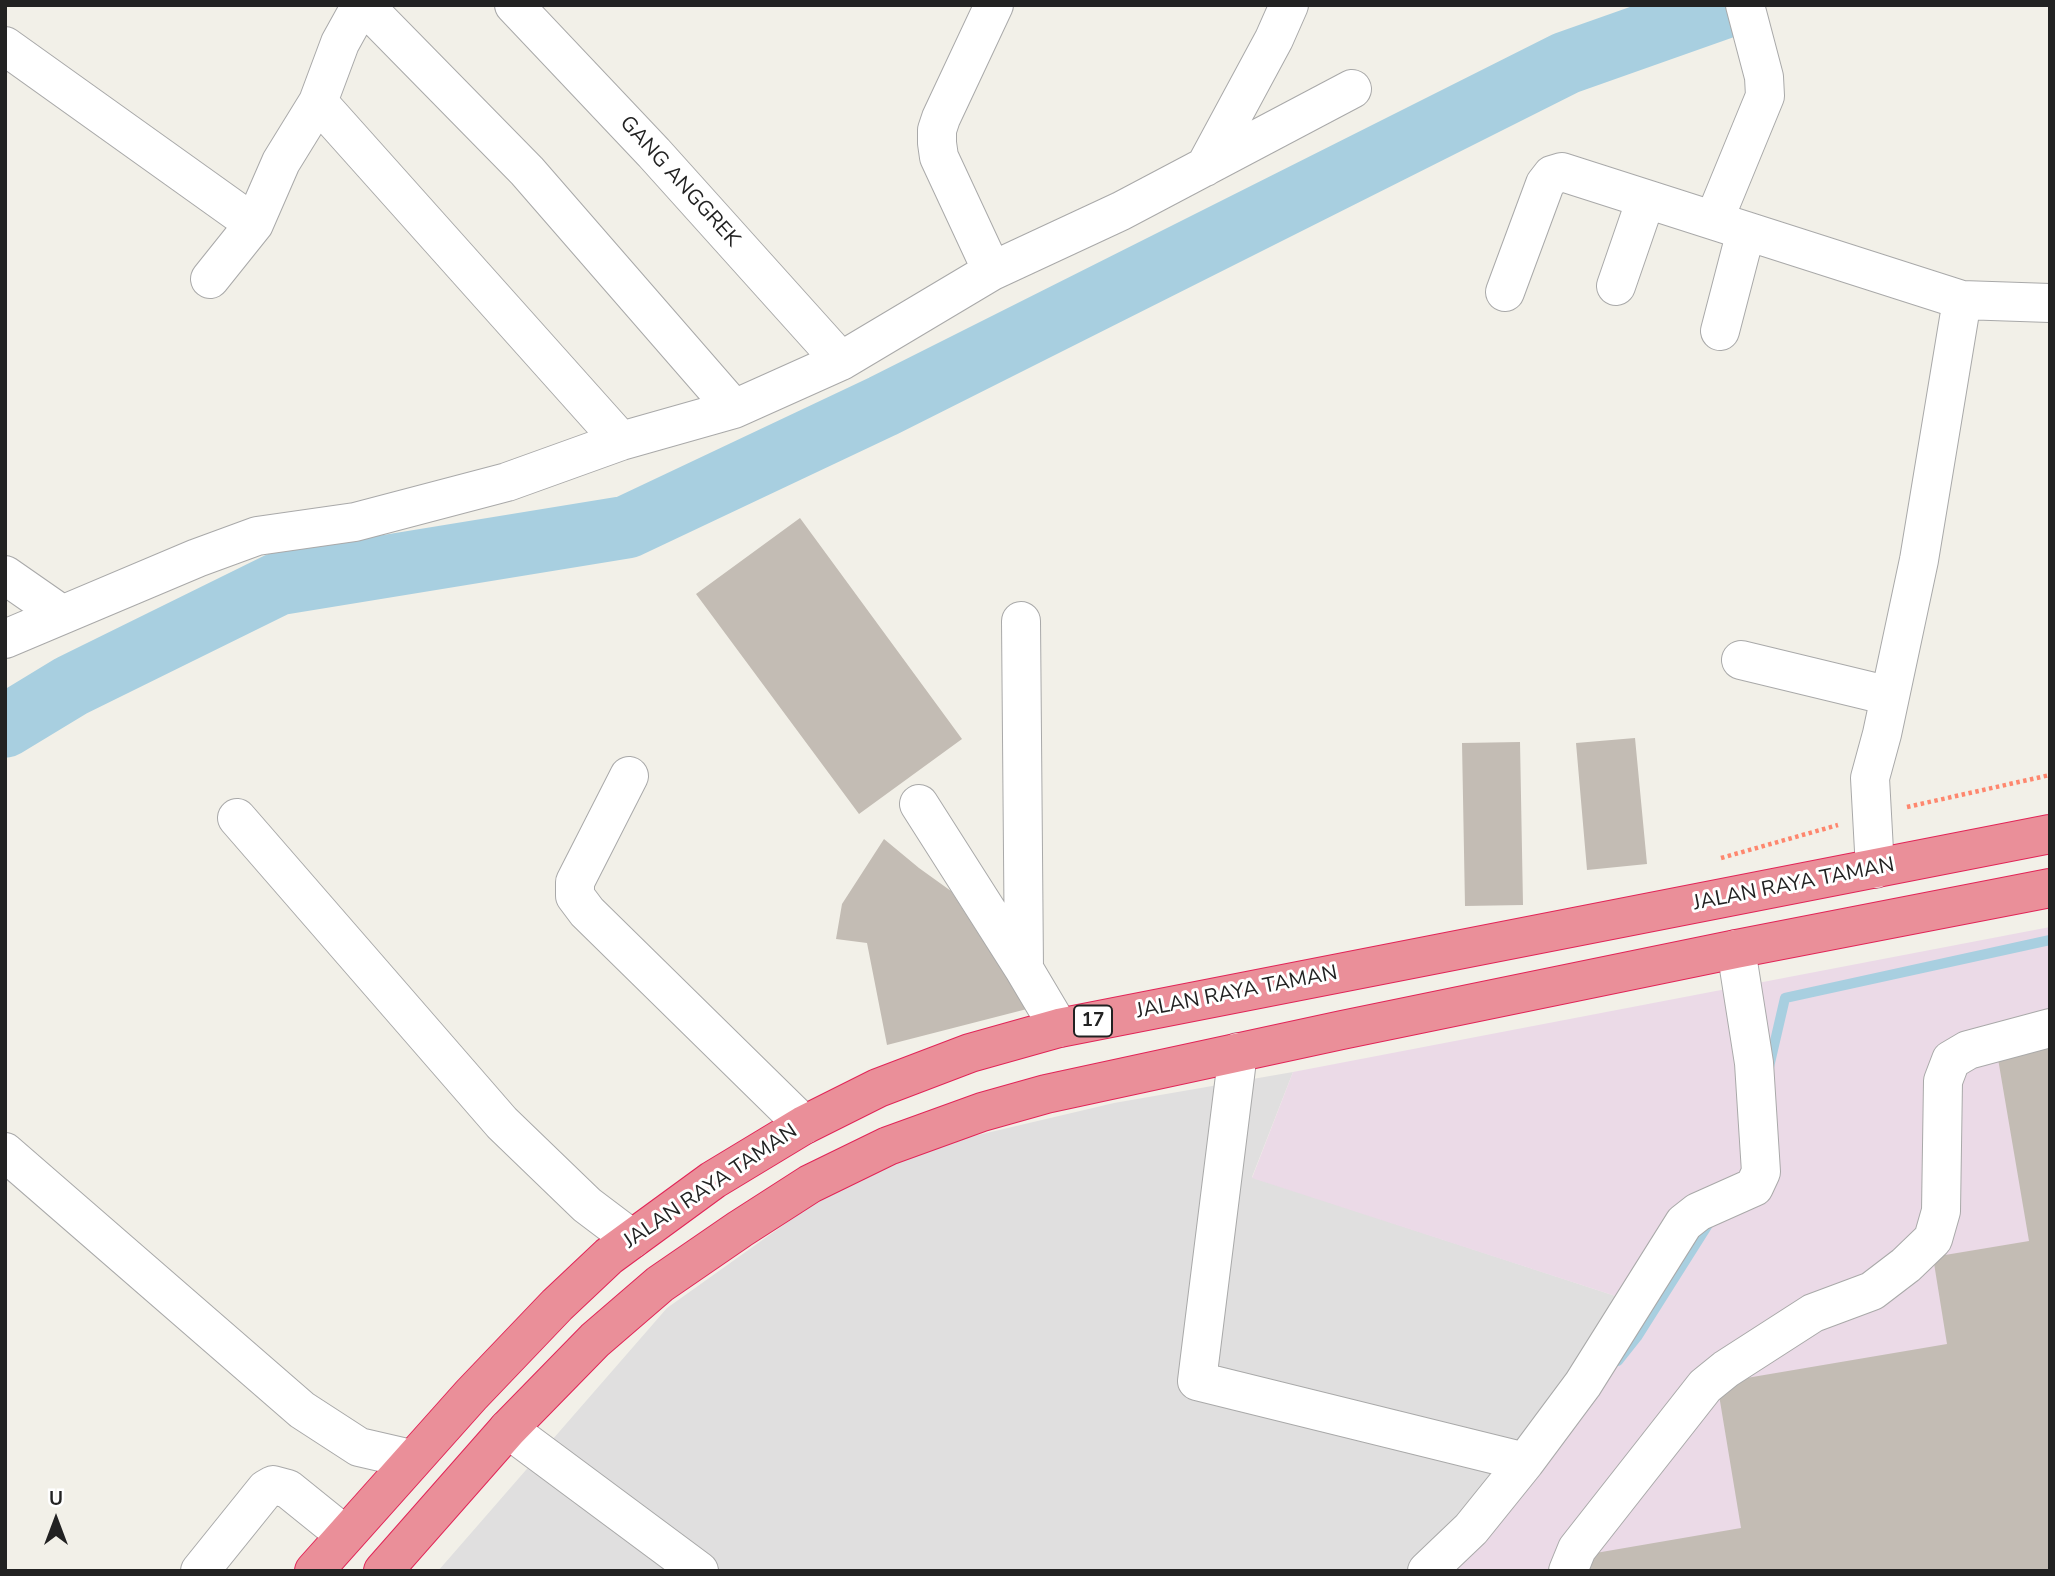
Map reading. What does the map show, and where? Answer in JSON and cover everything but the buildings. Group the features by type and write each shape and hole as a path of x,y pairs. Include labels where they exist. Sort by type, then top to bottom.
{"highway":[{"name":"JALAN RAYA TAMAN","path":"314,1571 411,1460 557,1305 609,1256 713,1180 804,1125 878,1088 970,1053 1059,1028 2050,834"},
{"path":"383,1571 508,1429 595,1340 660,1284 810,1184 888,1146 982,1112 1046,1094 1736,949 2050,888"}],"street":[{"path":"210,279 254,224 281,162 318,102 340,43 363,5 527,171 734,409"},
{"name":"GANG ANGGREK","path":"514,5 654,153 841,361"},
{"path":"992,271 939,157 937,130 994,5"},
{"path":"1205,167 1274,39 1289,5"},
{"path":"1720,331 1730,226 1765,96 1764,77 1745,5"},
{"path":"5,46 254,224"},
{"path":"5,639 257,536 355,522 507,482 621,441 734,409 841,361 992,271 1121,211 1352,89"},
{"path":"318,102 621,441"},
{"path":"1505,292 1545,184 1552,175 1562,172 1962,300 2050,303"},
{"path":"1616,286 1646,199"},
{"path":"1875,869 1870,778 1919,560 1962,300"},
{"path":"5,575 61,614"},
{"path":"1021,621 1024,968"},
{"path":"1741,660 1890,696"},
{"path":"629,776 575,882 575,896 587,912 804,1125"},
{"path":"919,804 1024,968 1059,1028"},
{"path":"237,818 502,1123 587,1205 632,1238"},
{"path":"1427,1571 1498,1499 1583,1384 1684,1223 1698,1212 1754,1186 1761,1172 1754,1063 1736,949"},
{"path":"1568,1571 1577,1549 1705,1386 1726,1369 1813,1313 1872,1291 1906,1265 1933,1238 1941,1211 1943,1081 1951,1060 1968,1050 2050,1028"},
{"path":"1238,1052 1197,1381 1525,1462"},
{"path":"5,1152 302,1410 359,1447 411,1460"},
{"path":"508,1429 699,1571"},
{"path":"200,1571 266,1489 273,1485 288,1489 345,1535"}],"path":[{"path":"1716,859 1873,815 2050,775"}],"shaded area":[{"path":"2050,927 2050,1571 1424,1571 1634,1302 1252,1178 1293,1072"},
{"path":"1293,1072 1252,1177 1634,1302 1424,1571 438,1571 667,1308 876,1159 1114,1103"}],"waterway":[{"path":"5,726 71,686 278,584 627,527 883,406 1566,63 1730,5"},
{"path":"1769,1067 1785,998 2050,940"},
{"path":"1618,1361 1637,1337 1709,1223"}]}
